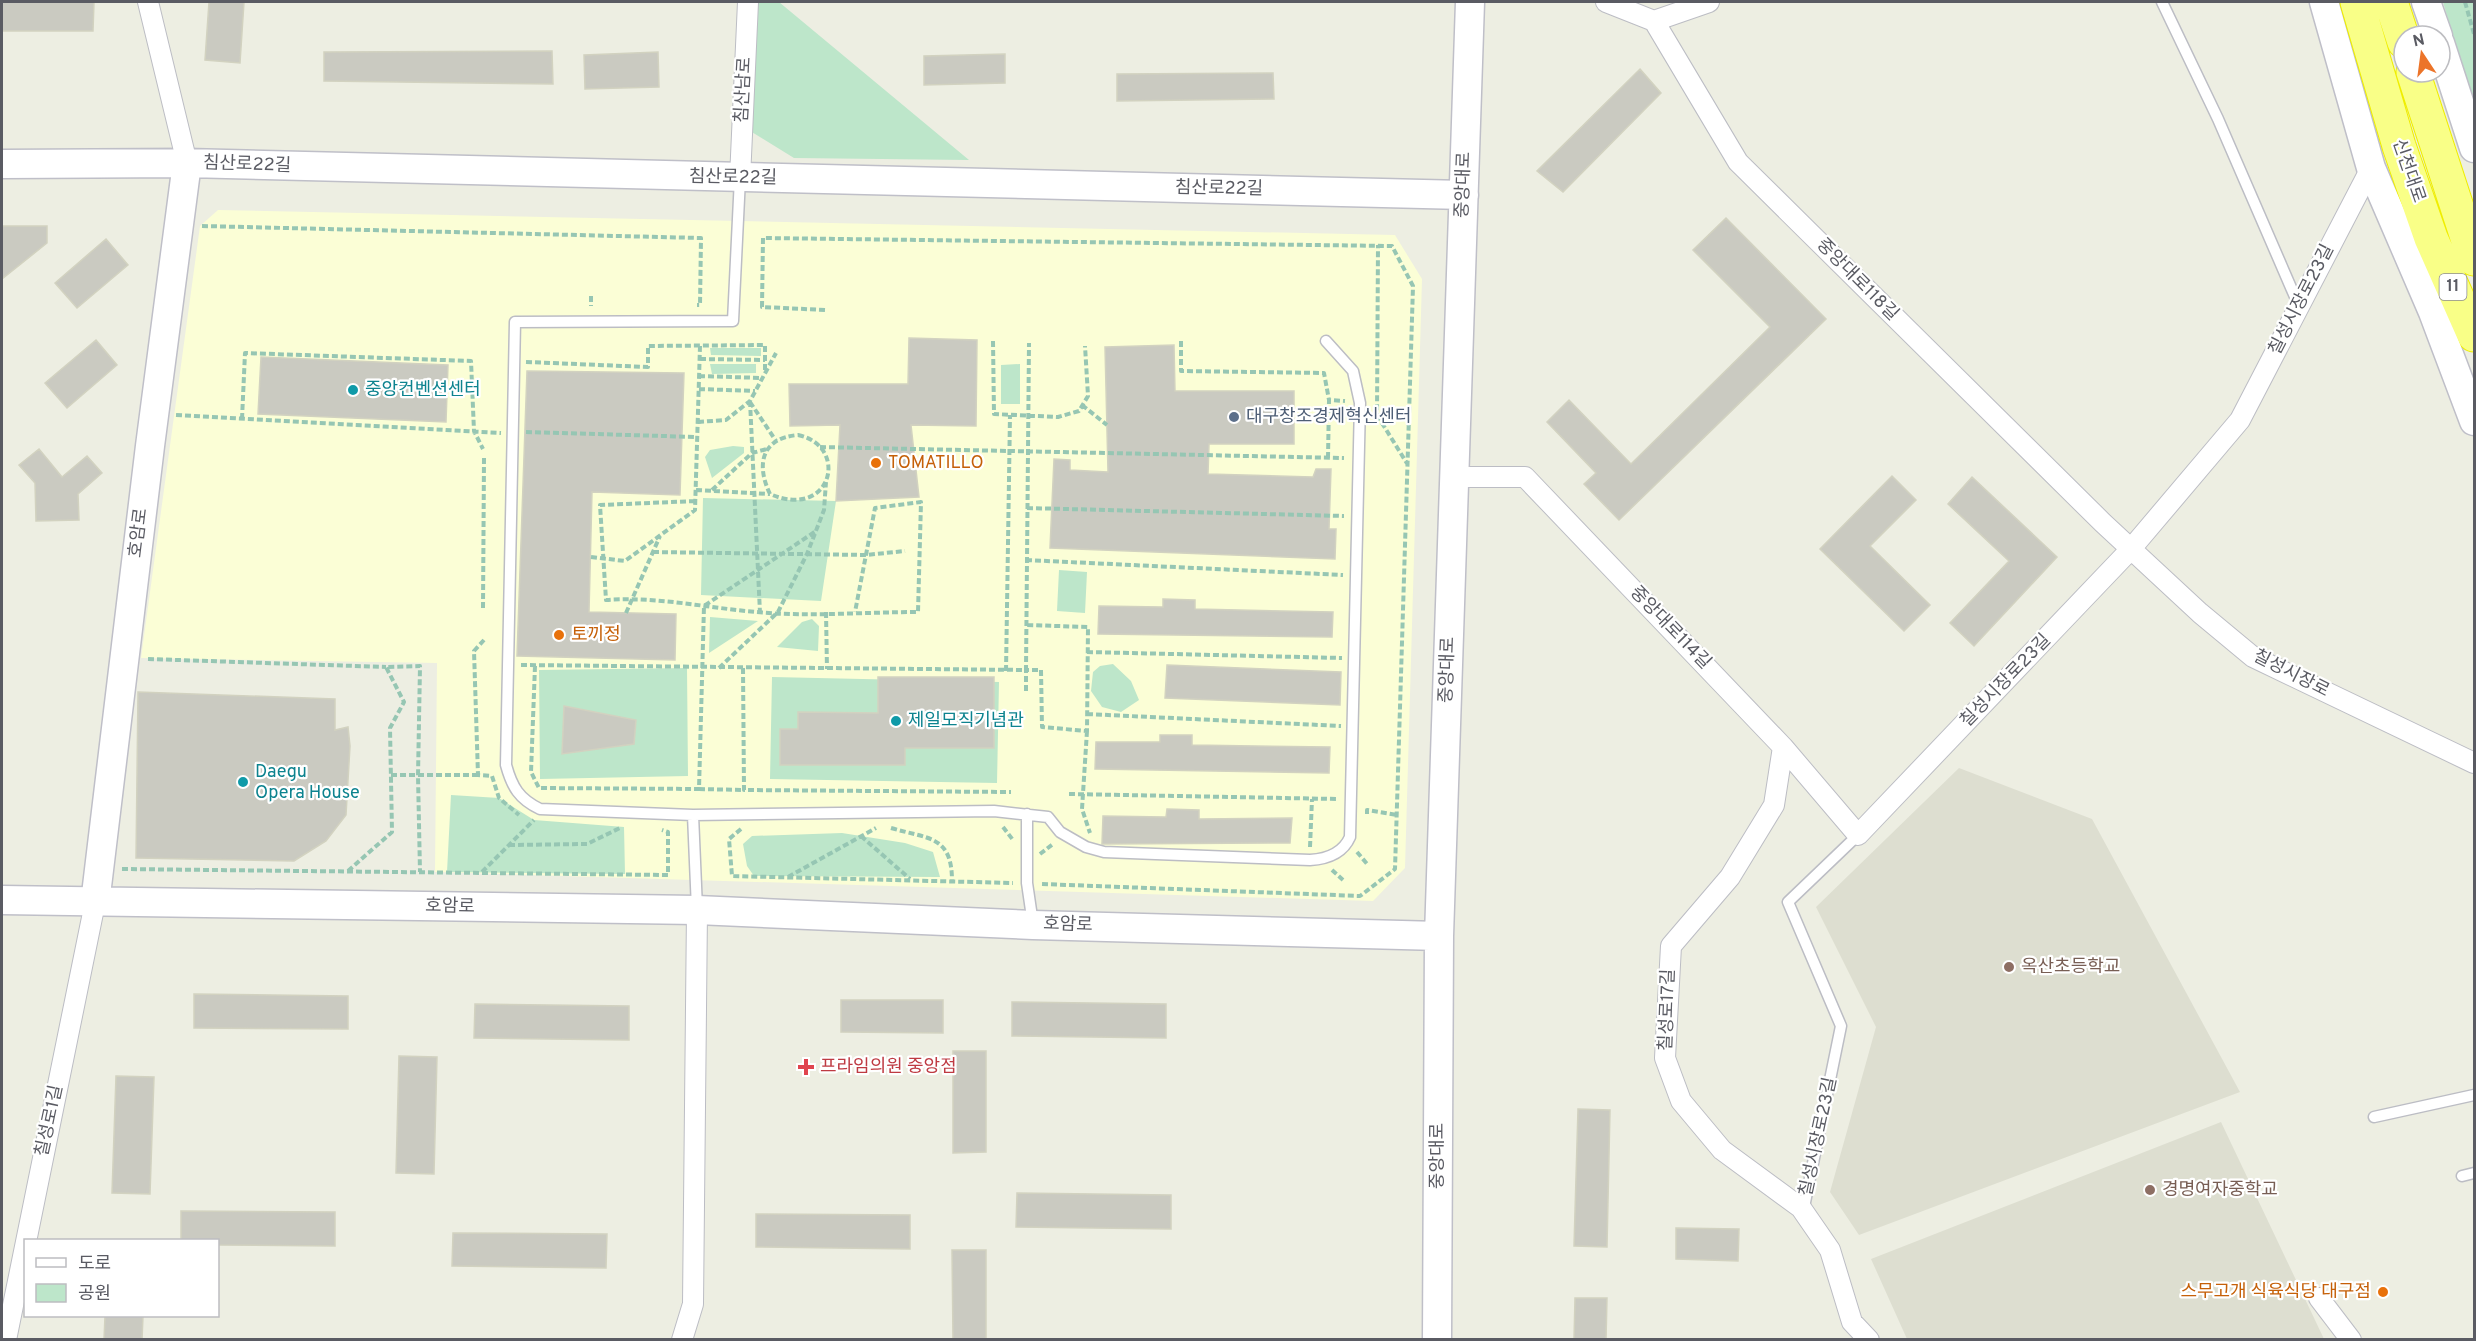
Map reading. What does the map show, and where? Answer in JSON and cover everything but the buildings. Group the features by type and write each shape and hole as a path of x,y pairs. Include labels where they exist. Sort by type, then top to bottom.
{"highway":[{"path":"2344,2 2399,146"},
{"name":"신천대로","path":"2357,2 2399,146 2431,238 2475,335"},
{"path":"2391,2 2398,24"},
{"path":"2407,2 2411,24"},
{"name":"신천대로","path":"2417,84 2470,247"},
{"path":"2422,84 2429,124"}],"street":[{"path":"148,2 187,163"},
{"name":"침산남로","path":"740,178 748,2"},
{"name":"중앙대로","path":"1437,1340 1439,936 1470,2"},
{"path":"1606,2 1654,21 1709,2"},
{"path":"2324,2 2371,168 2433,312 2475,421"},
{"path":"2426,2 2434,24"},
{"name":"중앙대로118길","path":"1654,21 1738,162 2130,549"},
{"path":"2452,79 2475,148"},
{"name":"침산로22길","path":"2,164 187,163 1464,195"},
{"name":"호암로","path":"94,903 148,457 187,163"},
{"name":"칠성시장로23길","path":"1858,836 2130,549 2240,420 2371,168"},
{"name":"중앙대로114길","path":"1455,477 1526,477 1784,747 1858,836"},
{"name":"칠성시장로","path":"2130,549 2253,657 2475,763"},
{"name":"칠성로17길","path":"1784,747 1774,805 1730,877 1671,946 1665,1058 1681,1101 1722,1150 1803,1212 1830,1250 1852,1322 1869,1340"},
{"name":"호암로","path":"2,900 697,910 1033,925 1439,936"},
{"name":"칠성로1길","path":"6,1340 8,1290 94,903"},
{"path":"682,1340 693,1304 697,910"},
{"path":"2319,1298 2351,1340"}],"lane":[{"path":"2162,2 2218,119 2299,306"},
{"path":"740,178 733,321 515,322 506,765 512,787 526,802 540,809 693,815 983,812 1027,814 1048,818 1060,832 1095,849 1325,859 1346,845 1350,837 1360,403 1353,371 1326,341"},
{"path":"1027,814 1027,883 1033,925"},
{"path":"693,815 697,910"},
{"name":"칠성시장로23길","path":"1803,1212 1841,1026 1788,902 1858,836"},
{"path":"2374,1117 2475,1095"},
{"path":"2462,1176 2475,1173"}],"path":[{"path":"2465,2 2475,34"},
{"path":"199,237 200,225 701,238 700,305 689,305"},
{"path":"744,827 729,839 732,876 1027,883 1360,896 1395,869 1413,286 1392,246 763,238 762,307 825,310"},
{"path":"591,296 589,306 600,305"},
{"path":"993,341 993,414 1010,415 1058,417 1078,411 1088,396 1085,346"},
{"path":"1181,341 1181,371 1324,373 1329,400"},
{"path":"1026,691 1029,343"},
{"path":"522,362 648,367 648,346 765,345 765,372"},
{"path":"591,557 625,561 695,510 700,346"},
{"path":"242,418 245,353 471,361 474,431 483,449"},
{"path":"698,422 726,420 750,401 776,353"},
{"path":"700,359 765,360"},
{"path":"699,376 762,378"},
{"path":"699,389 755,391"},
{"path":"750,401 776,441"},
{"path":"750,401 759,613"},
{"path":"1082,405 1107,425"},
{"path":"174,425 176,408"},
{"path":"176,415 502,433"},
{"path":"1006,671 1010,415"},
{"path":"1377,415 1408,465"},
{"path":"522,432 697,437"},
{"path":"719,668 778,612 807,554 824,510 828,461 820,447 808,437 798,435 776,441 768,449 761,471 770,494"},
{"path":"820,447 1010,449 1359,459"},
{"path":"712,491 752,453 768,449"},
{"path":"483,608 484,458"},
{"path":"696,490 770,494 791,501 802,501 820,491 826,482"},
{"path":"695,501 600,505 606,600 632,598 759,613 918,612 921,501 875,508 855,612"},
{"path":"1027,508 1358,516"},
{"path":"704,606 816,531"},
{"path":"626,613 660,536"},
{"path":"653,552 866,555 905,551"},
{"path":"1026,560 1356,575"},
{"path":"699,789 704,606"},
{"path":"826,612 826,669"},
{"path":"1026,625 1088,627 1087,731 1082,809 1095,849"},
{"path":"478,775 474,651 484,640"},
{"path":"1088,652 1354,658"},
{"path":"521,655 521,666 1041,670 1042,726 1087,731"},
{"path":"141,658 386,667 420,666 418,776 420,872"},
{"path":"535,666 531,772 538,788 1011,792"},
{"path":"348,871 392,832 390,728 404,702 386,667"},
{"path":"743,668 744,790"},
{"path":"1087,714 1353,726"},
{"path":"391,775 492,776"},
{"path":"1069,794 1351,799"},
{"path":"1310,860 1312,799"},
{"path":"481,873 534,820"},
{"path":"510,844 587,844 631,824"},
{"path":"867,827 911,827"},
{"path":"788,877 878,827"},
{"path":"887,827 939,843 948,852 952,881"},
{"path":"994,827 1004,827 1015,842"},
{"path":"119,869 668,875 669,832"},
{"path":"861,836 910,880"},
{"path":"1356,852 1368,865"},
{"path":"1329,867 1343,879"}],"shaded area":[{"path":"218,210 1395,235 1422,279 1405,868 1373,901 435,872 437,663 141,658 200,226"},
{"name":"옥산초등학교","path":"1959,768 2092,819 2240,1092 1859,1235 1830,1192 1876,1027 1816,907"},
{"name":"경명여자중학교","path":"2221,1122 2324,1339 1907,1339 1871,1259"}],"green space":[{"path":"748,2 779,2 969,160 794,158 742,126"},
{"path":"2443,2 2474,2 2474,109 2452,33 2452,24 2449,24"},
{"path":"710,348 761,348 761,356 711,355"},
{"path":"710,364 756,364 756,373 712,374"},
{"path":"1020,364 1020,404 1001,404 1001,365"},
{"path":"733,446 744,447 744,453 712,478 705,457 710,450"},
{"path":"703,498 836,501 821,601 701,595"},
{"path":"1059,570 1087,572 1085,613 1057,611"},
{"path":"710,617 758,621 709,653"},
{"path":"812,619 819,626 818,651 777,647 802,622"},
{"path":"1113,664 1131,681 1139,700 1121,712 1102,707 1091,691 1093,672 1100,666"},
{"path":"687,668 688,776 540,779 539,670"},
{"path":"772,677 999,682 997,783 770,779"},
{"path":"451,795 499,798 534,820 624,827 625,874 447,872"},
{"path":"842,833 905,843 933,852 940,877 754,876 747,866 743,844 752,836"}],"place":[{"name":"중앙컨벤션센터","path":"353,390"},
{"name":"대구창조경제혁신센터","path":"1234,417"},
{"name":"TOMATILLO","path":"876,463"},
{"name":"토끼정","path":"559,635"},
{"name":"제일모직기념관","path":"896,721"},
{"name":"Daegu Opera House","path":"243,782"},
{"name":"옥산초등학교","path":"2009,967"},
{"name":"프라임의원 중앙점","path":"806,1067"},
{"name":"경명여자중학교","path":"2150,1190"},
{"name":"스무고개 식육식당 대구점","path":"2383,1292"}]}
